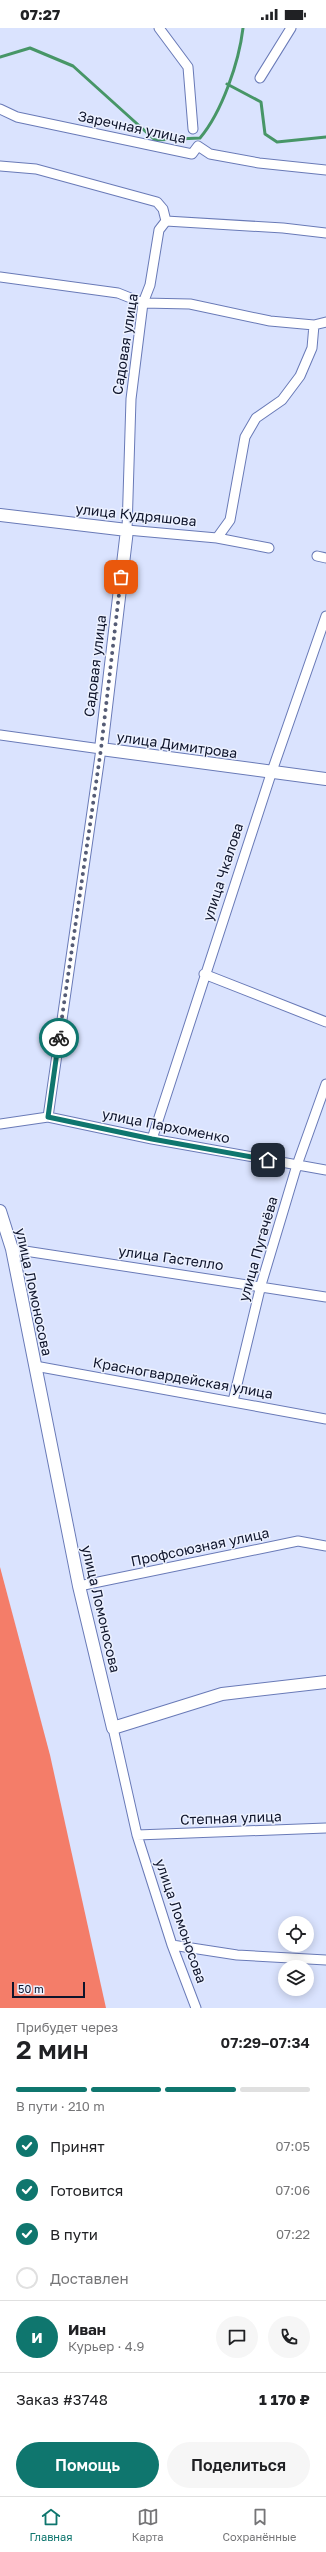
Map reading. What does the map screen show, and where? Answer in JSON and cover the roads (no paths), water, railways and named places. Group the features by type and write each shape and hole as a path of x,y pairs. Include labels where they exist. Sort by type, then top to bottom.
{"street":[{"path":"159,28 188,67 193,129"},
{"path":"260,78 291,28"},
{"name":"Заречная улица","path":"0,109 17,116 136,144 192,154 198,146 210,154 259,163 326,170"},
{"path":"0,166 36,169 157,202 163,209 166,221 283,228 326,233"},
{"name":"Садовая улица","path":"48,1117 101,749 127,530 131,400 144,303 150,285 159,230 166,221"},
{"path":"0,277 118,293 144,303 190,304 270,321 314,325 326,322"},
{"path":"217,538 230,520 245,437 256,418 282,400 300,376 312,348 314,325"},
{"name":"улица Кудряшова","path":"0,515 127,530 217,538 269,548"},
{"name":"улица Чкалова","path":"152,1139 204,974 326,616"},
{"name":"улица Димитрова","path":"0,735 271,774 326,779"},
{"path":"204,974 326,1022"},
{"name":"улица Пугачёва","path":"233,1401 261,1285 297,1165 326,1084"},
{"name":"улица Пархоменко","path":"0,1124 48,1117 152,1139 326,1170"},
{"name":"улица Ломоносова","path":"0,1211 12,1250 79,1586 137,1835 172,1945 196,2008"},
{"name":"улица Гастелло","path":"12,1250 261,1285 326,1297"},
{"name":"Красногвардейская улица","path":"34,1366 326,1419"},
{"name":"Профсоюзная улица","path":"79,1586 298,1541 326,1546"},
{"path":"113,1728 222,1694 326,1682"},
{"name":"Степная улица","path":"137,1835 326,1828"},
{"path":"172,1945 237,1955 326,1960"}],"waterway":[{"path":"0,57 30,48 73,66 155,140 200,138 215,115 228,86 238,56 243,28"},
{"path":"227,84 261,102 265,134 277,142 326,137"}]}
